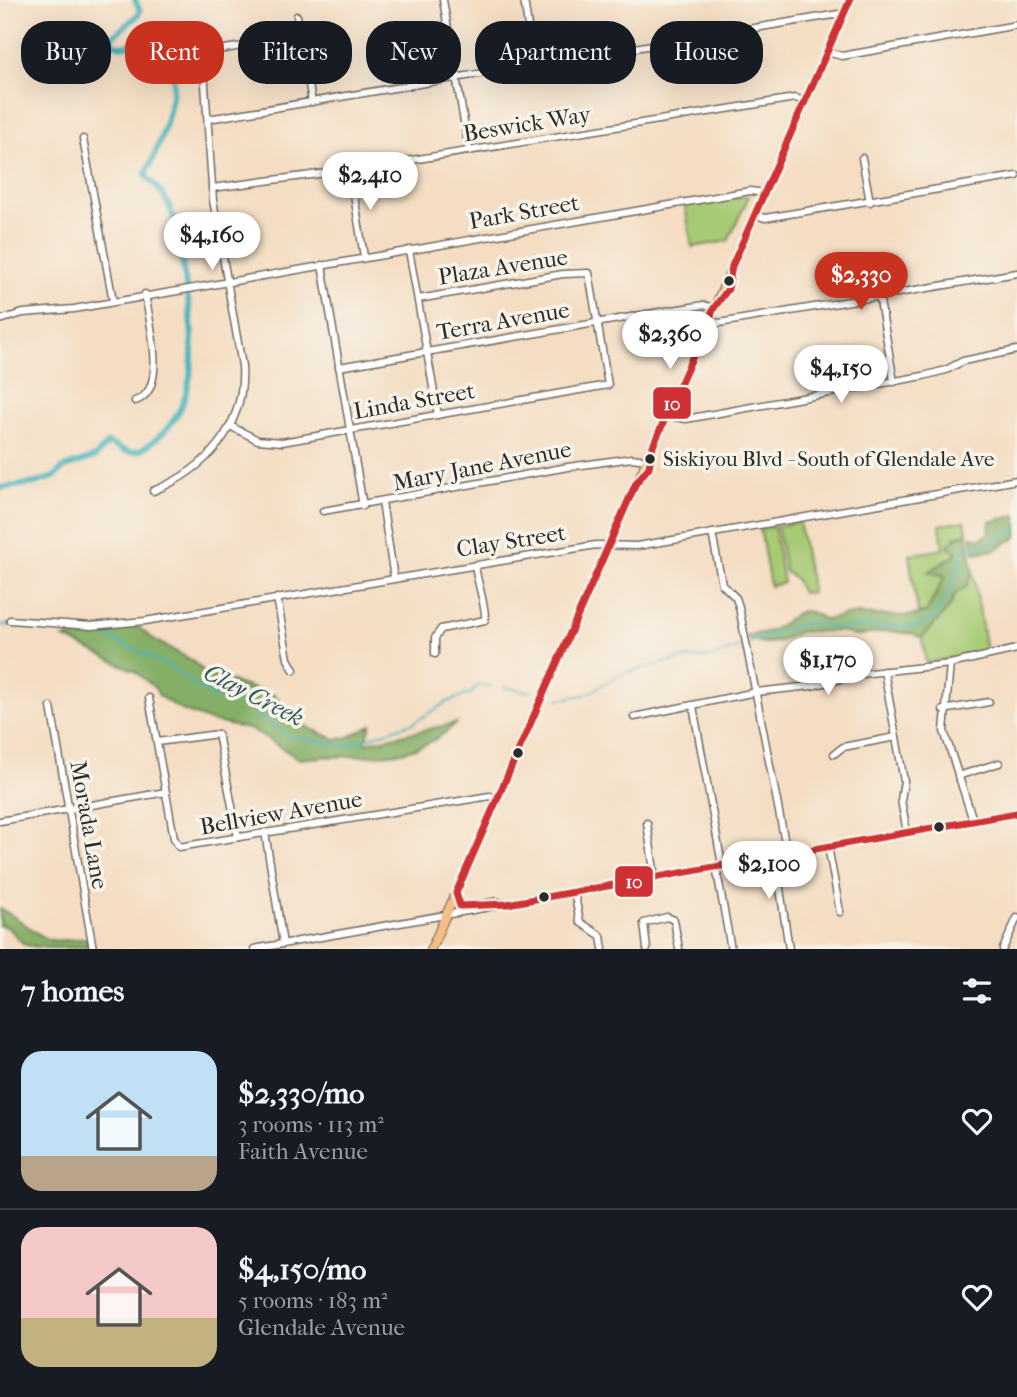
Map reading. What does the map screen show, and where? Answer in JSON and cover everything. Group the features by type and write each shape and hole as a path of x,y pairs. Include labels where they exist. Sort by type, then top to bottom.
{"main road":[{"path":"431,949 850,0"},
{"path":"456,893 457,903 463,907 496,902 507,904"}],"street":[{"path":"443,0 447,21"},
{"path":"524,0 527,21"},
{"path":"636,49 845,13"},
{"path":"297,16 298,21"},
{"path":"827,52 842,56 1017,25"},
{"path":"153,491 180,480 201,465 218,447 240,400 243,375 212,188 206,84"},
{"path":"309,84 312,102"},
{"path":"208,119 425,84"},
{"path":"458,84 469,151"},
{"name":"Beswick Way","path":"212,188 350,170 795,98 806,101"},
{"path":"83,139 113,301"},
{"path":"862,158 870,202"},
{"path":"350,170 364,257"},
{"path":"755,215 765,218 1017,176"},
{"name":"Park Street","path":"0,320 23,313 74,309 145,294 750,191 765,193"},
{"path":"409,250 438,415"},
{"path":"322,265 363,506"},
{"name":"Plaza Avenue","path":"418,299 586,272 591,276 598,322"},
{"path":"709,320 719,323 1017,273"},
{"path":"135,401 148,392 156,368 145,294"},
{"path":"879,295 894,382"},
{"name":"Terra Avenue","path":"339,367 704,305 714,308"},
{"name":"Linda Street","path":"230,426 254,439 272,443 606,386 609,382 598,322"},
{"path":"666,415 686,419 894,382 946,370 974,358 1017,349"},
{"name":"Mary Jane Avenue","path":"323,511 363,506 568,467 632,458 647,460"},
{"name":"Clay Street","path":"10,620 91,626 145,621 596,545 637,546 1017,480"},
{"path":"382,502 394,578"},
{"path":"712,533 722,584 736,598 787,853"},
{"path":"435,654 435,638 441,629 485,620 486,612 480,600 475,565"},
{"path":"277,598 288,659 295,670"},
{"path":"634,717 756,692 811,686 884,671 950,664 1017,649"},
{"path":"950,664 943,709 947,747 973,820"},
{"path":"884,671 904,781 901,800 906,832"},
{"name":"Bellview Avenue","path":"149,698 177,845 182,847 490,796 498,798"},
{"path":"943,709 989,702"},
{"path":"693,706 731,949"},
{"name":"Morada Lane","path":"51,707 93,949"},
{"path":"157,743 218,734 238,837"},
{"path":"834,754 843,747 896,737"},
{"path":"958,776 999,763"},
{"path":"0,821 166,792"},
{"path":"254,949 1017,813"},
{"path":"647,823 656,877"},
{"path":"265,832 284,944"},
{"path":"828,846 840,912"},
{"path":"775,855 789,949"},
{"path":"574,891 580,922 601,936 603,949"},
{"path":"1003,949 1017,918"},
{"path":"647,949 643,925 659,919 674,920 679,949"}],"green space":[{"path":"749,196 728,241 692,247 685,205"},
{"path":"1017,515 1017,537 994,550 974,553 971,536 979,539 989,534 990,522"},
{"path":"965,521 967,532 955,537 955,555 929,572 945,576 926,613 918,613 909,555 943,549 940,525"},
{"path":"799,522 812,592 802,593 795,578 785,572 777,526"},
{"path":"774,527 783,583 770,586 760,529"},
{"path":"967,532 973,571 967,586 956,593 949,608 922,638 914,634 888,631 854,636 841,631 798,632 778,642 764,643 748,639 747,635 773,630 804,611 826,620 850,614 907,616 926,613 945,576 928,572 955,555 956,551 949,549 948,544"},
{"path":"973,571 986,651 926,663 922,638 949,608 956,593 967,586"},
{"path":"137,626 154,640 190,659 207,674 274,695 307,727 334,739 347,738 371,725 365,743 456,723 439,737 401,752 299,759 253,730 210,721 182,710 159,696 156,689 135,671 64,638"},
{"path":"0,909 47,939 61,941 87,938 88,946 57,948 26,945 8,928 0,925"}],"waterway":[{"path":"0,488 54,477 63,468 95,457 108,443 127,452 142,450 171,424 189,385 192,340 179,237 168,204 146,176 165,126 173,86 173,68 169,53 160,44 148,41 124,46 112,43 112,37 138,15 140,11 135,0"},
{"name":"Clay Creek","path":"749,643 805,623 840,628 919,626 933,619 951,590 964,548 994,542 1017,529"},
{"name":"Clay Creek","path":"0,625 65,630 108,637 169,666 212,697 236,700 290,736 344,746 413,723 447,702 471,693 479,685 491,686"},
{"name":"Clay Creek","path":"559,699 585,695 624,673 681,659 713,657 744,645"},
{"name":"Clay Creek","path":"504,687 531,692"}],"transit line":[{"name":"10","path":"850,0 732,266 728,289 714,308 653,446 649,467 636,483 456,893 460,906 507,904 1017,813"}],"place":[{"name":"Siskiyou Blvd - South of Glendale Ave","path":"650,459"}]}
